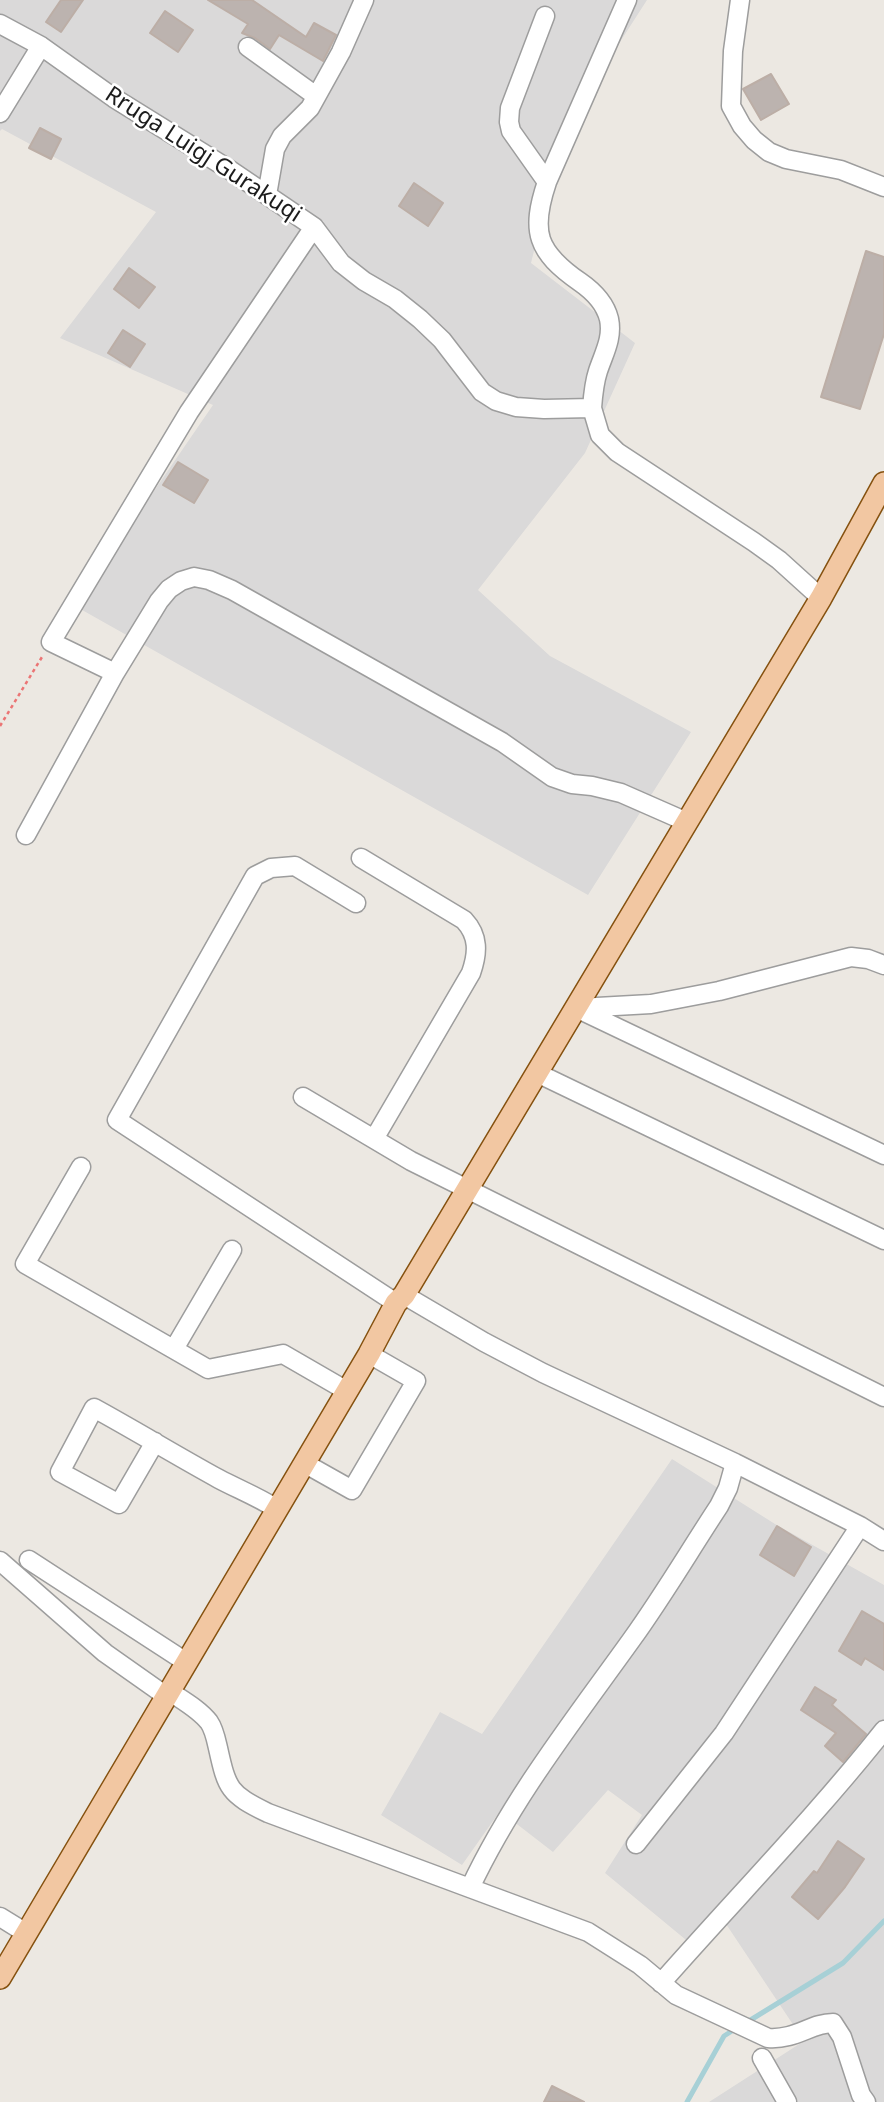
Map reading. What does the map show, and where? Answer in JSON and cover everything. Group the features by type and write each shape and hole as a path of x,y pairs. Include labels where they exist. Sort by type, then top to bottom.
{"main road":[{"path":"0,1978 400,1299 821,598 884,483"}],"street":[{"path":"267,195 275,149 282,136 310,108 341,52 364,0"},
{"path":"626,0 547,182 540,203 538,222 547,254 558,267 592,290 609,318 611,332 593,390 592,408 600,435 617,452 763,548 821,598"},
{"path":"740,0 733,51 731,106 742,126 769,152 786,159 841,170 884,187"},
{"path":"545,16 510,108 509,122 511,131 547,182"},
{"name":"Rruga Luigj Gurakuqi","path":"0,24 41,46 114,98 314,227 341,262 364,281 395,299 428,326 482,392 496,401 516,407 592,408"},
{"path":"0,113 41,46"},
{"path":"248,47 316,96"},
{"path":"115,673 51,642 189,412 314,227"},
{"path":"26,835 115,673 159,601 169,589 194,577 233,590 483,730 552,777 572,784 621,793 687,822"},
{"path":"361,858 464,919 473,929 477,943 476,959 471,973 374,1139"},
{"path":"356,903 295,866 271,868 255,876 117,1120 400,1299 543,1373 735,1463 860,1526 884,1541"},
{"path":"576,1008 651,1004 719,991 851,957 884,965"},
{"path":"576,1008 884,1155"},
{"path":"537,1073 884,1240"},
{"path":"303,1097 467,1189 884,1397"},
{"path":"81,1167 25,1264 208,1368 283,1354 347,1391"},
{"path":"174,1349 232,1250"},
{"path":"304,1463 352,1490 359,1479 416,1381 369,1354"},
{"path":"155,1443 119,1504 60,1472 94,1408 277,1509"},
{"path":"470,1888 484,1857 551,1749 633,1638 719,1506 728,1488 735,1463"},
{"path":"636,1844 724,1733 860,1526"},
{"path":"29,1560 187,1662"},
{"path":"0,1561 97,1646 209,1722 228,1786 240,1799 268,1813 588,1932 615,1948 676,1995 768,2038 794,2037 826,2023 833,2023 842,2037 861,2095 866,2102"},
{"path":"661,1983 734,1900 803,1828 884,1730"},
{"path":"0,1917 26,1933"},
{"path":"762,2059 787,2102"}],"path":[{"path":"0,726 51,642"}],"shaded area":[{"path":"0,0 647,0 564,129 531,263 635,343 585,453 478,590 550,656 691,732 588,895 75,606 213,405 60,338 156,212 2,129 0,131"},
{"path":"672,1459 775,1524 884,1585 884,2102 709,2102 804,2041 724,1921 697,1949 605,1873 642,1815 608,1790 553,1852 500,1811 462,1865 381,1815 440,1712 482,1734"}],"building":[{"path":"61,0 83,0 61,32 46,22"},
{"path":"208,0 252,0 306,37 314,23 336,35 323,61 279,35 270,49 255,38 242,33 248,24"},
{"path":"165,11 193,30 178,52 150,33"},
{"path":"771,74 789,104 761,120 743,89"},
{"path":"40,128 61,139 51,159 29,148"},
{"path":"414,183 443,203 428,226 399,206"},
{"path":"866,251 884,257 884,334 860,409 821,397"},
{"path":"129,268 155,287 139,308 114,289"},
{"path":"123,330 145,344 130,367 108,353"},
{"path":"178,462 208,480 194,503 163,485"},
{"path":"777,1526 811,1547 794,1576 760,1555"},
{"path":"862,1611 884,1624 884,1670 865,1658 861,1665 839,1651"},
{"path":"815,1687 836,1700 832,1705 866,1734 843,1762 825,1746 836,1733 801,1710"},
{"path":"838,1841 864,1859 818,1919 792,1897 814,1871 817,1873"},
{"path":"552,2086 584,2102 544,2102"}],"waterway":[{"path":"744,2024 843,1963 884,1921"},
{"path":"687,2102 724,2036 735,2029"}]}
